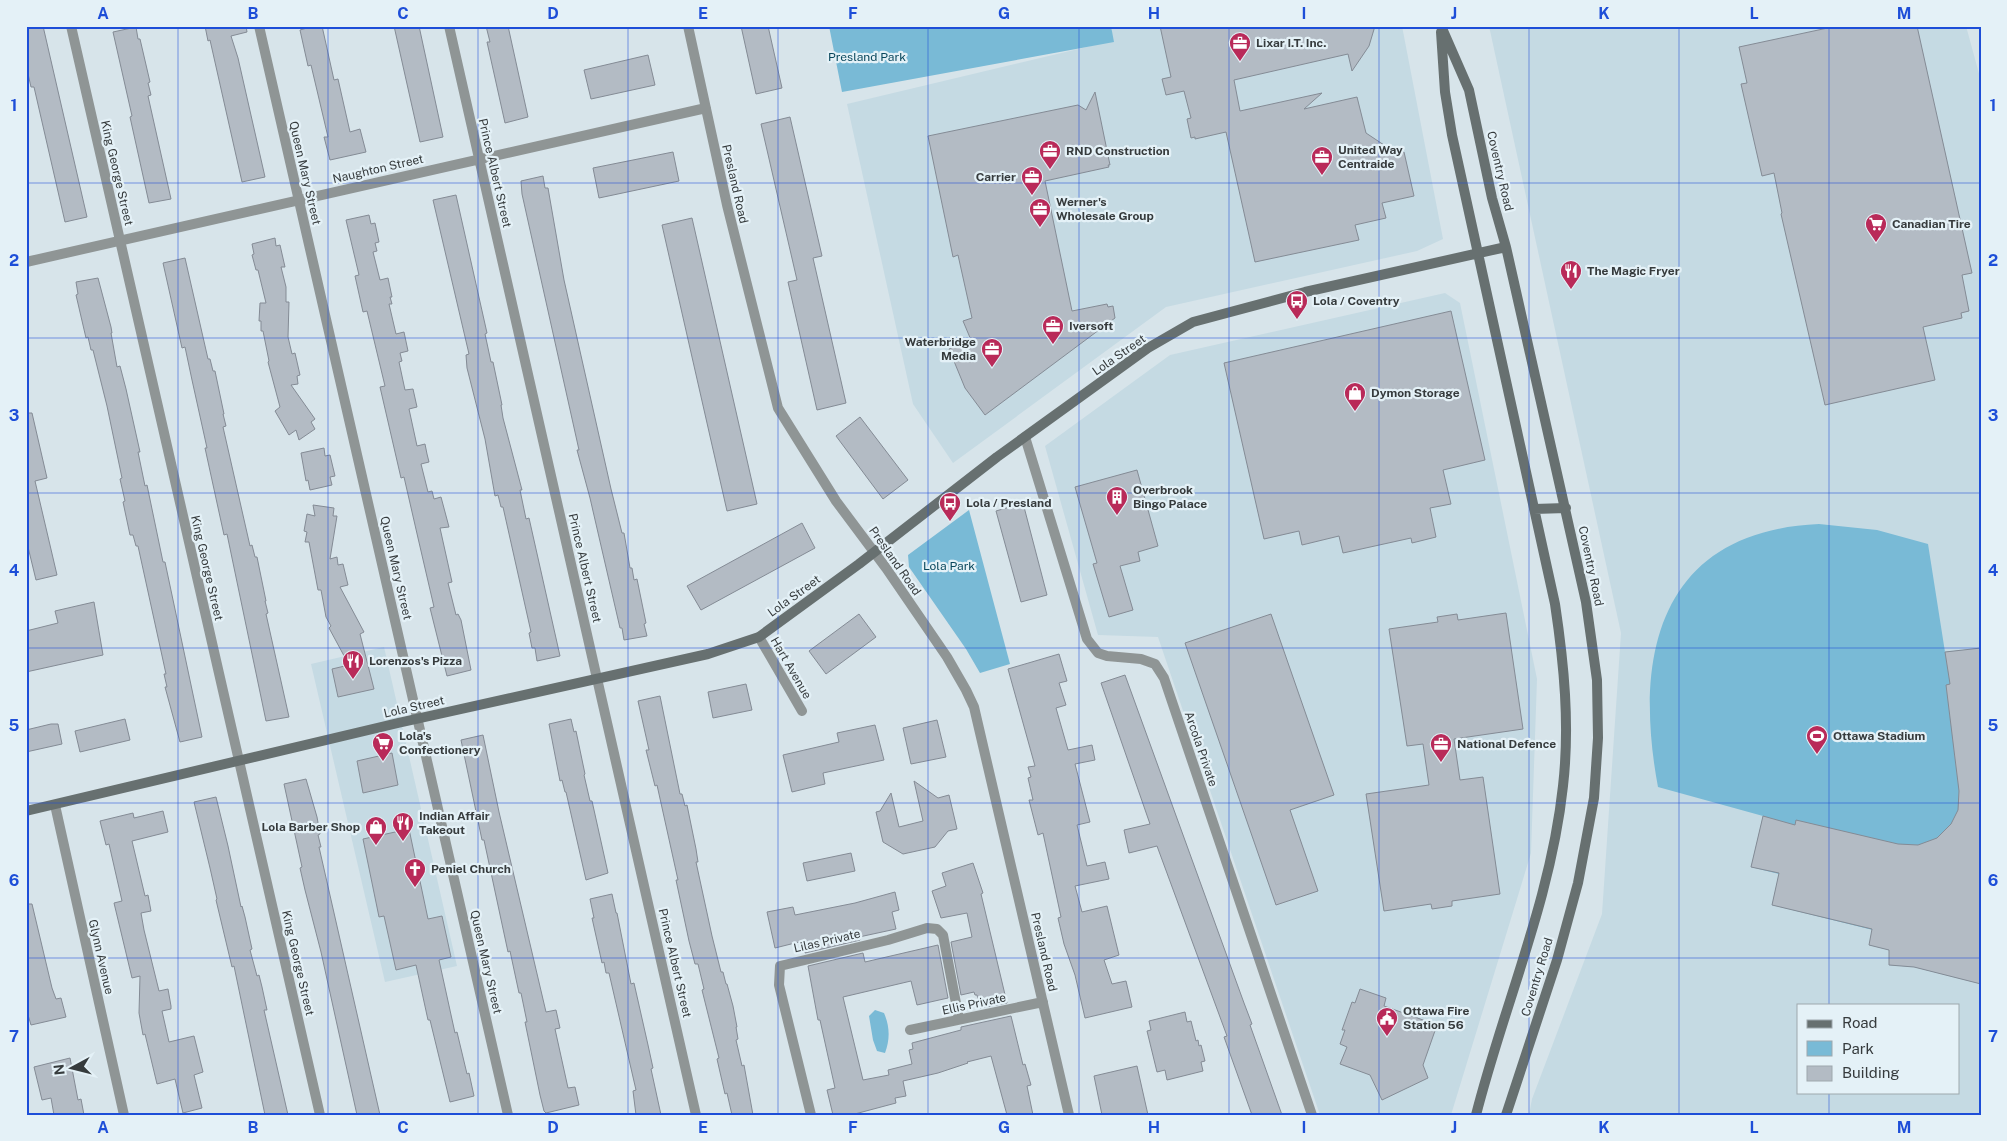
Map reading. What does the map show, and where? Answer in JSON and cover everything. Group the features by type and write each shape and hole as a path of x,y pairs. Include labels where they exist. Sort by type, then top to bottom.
{"main road":[{"name":"Coventry Road","path":"1441,26 1469,90 1492,198 1506,247 1566,508 1586,602 1596,680 1598,738 1594,798 1578,883 1506,1115"},
{"name":"Coventry Road","path":"1441,26 1445,92 1452,135 1555,604 1562,661 1566,726 1563,786 1554,846 1540,902 1489,1066 1476,1115"},
{"name":"Lola Street","path":"26,811 417,719 708,654 759,637 1025,437 1148,348 1193,322 1314,289 1506,247"},
{"path":"1534,509 1566,508"}],"street":[{"name":"King George Street","path":"71,26 320,1115"},
{"name":"Queen Mary Street","path":"259,26 508,1115"},
{"name":"Prince Albert Street","path":"449,26 696,1115"},
{"name":"Presland Road","path":"688,26 727,204 778,408 836,501 874,552 950,662 974,707 1069,1115"},
{"name":"Naughton Street","path":"26,262 706,108"},
{"name":"Arcola Private","path":"1025,437 1087,639 1098,653 1107,656 1141,659 1155,664 1164,678 1312,1115"},
{"name":"Hart Avenue","path":"759,637 802,711"},
{"name":"Glynn Avenue","path":"55,805 124,1115"},
{"name":"Lilas Private","path":"811,1115 779,985 780,966 888,940 927,928 937,929 943,935 959,1019"},
{"name":"Ellis Private","path":"910,1030 1044,1002"}],"shaded area":[{"path":"1112,26 1402,26 1443,239 1417,251 1166,307 953,463 913,404 847,104 1112,41"},
{"path":"1489,26 1966,26 1981,81 1981,1115 1529,1115 1532,1099 1602,914 1621,633"},
{"path":"1445,293 1460,303 1537,679 1531,853 1451,1115 1320,1115 1158,637 1098,635 1045,446 1170,355"},
{"path":"384,647 457,966 385,982 311,664"}],"green space":[{"name":"Presland Park","path":"829,26 1111,26 1114,42 842,92"},
{"name":"Lola Park","path":"969,510 1010,664 980,673 966,649 909,567 908,555"},
{"name":"Ottawa Stadium","path":"1819,524 1877,530 1928,544 1945,652 1981,648 1981,984 1914,967 1889,965 1889,950 1869,945 1885,933 1772,905 1779,874 1751,867 1763,816 1658,787 1651,738 1650,691 1656,647 1670,608 1692,575 1723,549 1765,532"},
{"path":"875,1010 884,1013 887,1023 888,1043 885,1053 877,1051 873,1040 869,1016"}],"building":[{"path":"26,26 43,26 87,217 65,222 34,87 31,87 26,65"},
{"path":"205,26 246,26 247,32 231,36 238,58 265,177 242,182 210,40 208,41"},
{"path":"322,26 334,80 338,79 350,132 360,129 366,152 330,160 324,137 328,137 311,65 308,66 300,30"},
{"path":"394,26 419,26 443,137 420,142"},
{"path":"486,26 508,26 528,117 505,123 487,42 490,42"},
{"path":"741,26 768,26 782,88 756,94"},
{"name":"United Way Centraide","path":"1160,26 1375,26 1369,46 1352,71 1348,54 1234,80 1240,111 1322,93 1304,109 1357,97 1366,133 1396,153 1404,152 1414,196 1382,203 1386,218 1355,225 1359,240 1255,262 1226,132 1195,139 1195,137 1191,138 1187,119 1191,118 1184,91 1166,95 1162,79 1171,77"},
{"name":"Canadian Tire","path":"1837,26 1917,26 1972,273 1962,275 1969,311 1961,313 1962,318 1923,327 1935,380 1825,405 1781,214 1774,173 1762,176 1741,84 1747,83 1739,47"},
{"path":"136,27 150,82 148,83 151,95 148,96 171,199 149,203 113,32"},
{"path":"648,55 655,85 591,99 584,70"},
{"path":"1095,92 1109,167 1045,181 1072,311 1107,304 1108,307 1113,306 1115,318 985,415 965,388 949,349 971,340 963,321 972,318 958,255 953,257 928,136 1078,105 1086,110"},
{"path":"790,117 822,256 813,258 846,403 817,410 788,282 797,280 761,124"},
{"path":"673,152 679,181 599,198 593,168"},
{"path":"543,176 545,188 548,188 564,280 611,489 622,533 624,533 630,568 632,568 634,580 637,579 647,636 624,640 577,450 579,450 522,194 521,181"},
{"path":"456,195 487,333 485,334 491,362 493,362 503,418 522,490 520,490 526,519 529,518 560,656 537,661 535,648 532,648 529,633 531,632 503,507 501,507 498,495 495,496 485,439 467,368 466,355 469,354 433,200"},
{"path":"369,215 371,224 375,223 379,242 375,243 377,251 373,252 380,280 388,278 392,297 390,297 392,304 389,304 396,334 404,332 408,351 400,353 402,361 399,362 405,390 413,389 417,407 409,409 417,446 425,444 429,462 421,464 428,492 432,491 434,499 441,497 449,527 440,528 452,582 448,583 456,615 458,614 461,620 471,670 447,676 430,608 434,607 404,477 401,478 380,387 385,386 367,311 363,312 355,276 359,275 346,220"},
{"path":"692,218 757,504 727,511 662,225"},
{"path":"275,238 276,246 280,245 285,267 281,267 286,287 286,302 289,302 288,337 292,354 295,353 300,375 297,376 298,384 291,385 315,419 311,422 315,429 299,440 296,430 289,435 275,411 280,407 268,362 263,331 261,331 261,321 259,321 260,303 266,303 258,270 256,270 252,255 254,254 252,244"},
{"path":"185,258 208,359 210,359 213,371 215,371 226,426 223,427 250,546 252,545 255,557 257,557 268,613 266,614 289,717 266,721 227,534 224,535 205,448 207,448 185,347 182,348 163,263"},
{"path":"98,278 111,327 117,367 120,366 126,389 140,452 138,452 145,486 147,485 163,562 165,562 202,737 180,742 165,687 167,687 164,674 166,674 138,546 136,546 133,535 130,535 123,502 125,501 120,479 122,478 107,406 93,350 91,350 88,337 86,338 76,295 78,294 76,282"},
{"name":"Dymon Storage","path":"1451,311 1485,460 1443,470 1451,504 1430,508 1436,537 1412,543 1411,538 1343,553 1339,536 1302,545 1299,531 1264,539 1224,363"},
{"path":"26,413 32,413 47,478 35,481 57,575 36,580 28,547 26,548"},
{"path":"860,417 908,480 883,499 836,436"},
{"path":"324,448 325,456 330,455 335,476 330,477 332,485 310,490 308,480 306,481 301,453"},
{"name":"Overbrook Bingo Palace","path":"1137,470 1158,546 1138,552 1140,561 1120,566 1133,610 1109,617 1093,564 1097,563 1075,487"},
{"path":"1023,503 1047,595 1021,602 996,511"},
{"path":"313,505 334,508 333,516 337,516 330,559 337,557 338,565 343,564 348,585 340,587 364,632 360,634 374,689 338,697 332,669 349,665 329,628 331,626 326,617 321,590 318,590 309,542 305,542 307,532 304,531 307,514 315,516"},
{"path":"802,523 815,548 701,610 687,586"},
{"path":"94,602 103,655 26,672 26,631 58,623 55,611"},
{"name":"National Defence","path":"1506,613 1523,729 1454,739 1460,780 1483,777 1500,894 1452,901 1452,906 1432,909 1431,904 1384,911 1366,794 1429,785 1423,744 1407,746 1389,629 1438,622 1437,617 1457,614 1458,620"},
{"path":"859,614 876,637 826,674 809,651"},
{"path":"1271,614 1334,795 1290,810 1318,891 1276,905 1185,643"},
{"path":"1981,648 1981,984 1914,967 1889,965 1889,950 1869,945 1872,929 1772,905 1779,873 1751,867 1763,816 1795,825 1796,820 1898,844 1918,845 1937,838 1951,824 1958,810 1959,791 1946,685 1950,684 1945,652"},
{"path":"1059,654 1067,681 1059,683 1066,705 1056,708 1068,750 1092,745 1095,760 1075,764 1090,822 1077,825 1087,866 1105,862 1109,879 1075,886 1082,912 1107,906 1119,955 1104,960 1112,984 1126,981 1132,1007 1085,1018 1075,975 1064,944 1058,918 1061,917 1043,833 1038,835 1029,800 1033,800 1028,778 1031,777 1028,767 1035,766 1008,669"},
{"path":"1125,675 1252,1024 1250,1025 1282,1115 1252,1115 1224,1037 1227,1036 1157,846 1129,853 1124,830 1150,824 1101,683"},
{"path":"746,684 752,710 713,718 708,692"},
{"path":"660,696 680,794 682,794 685,806 687,805 696,849 698,862 696,862 712,936 721,972 723,972 733,1006 737,1027 738,1039 736,1040 742,1066 744,1065 753,1115 732,1115 727,1093 725,1094 717,1059 719,1058 702,990 704,989 698,964 695,964 689,941 657,785 655,786 646,750 649,750 638,701"},
{"path":"125,719 130,740 80,752 75,731"},
{"path":"571,719 574,732 576,731 584,775 590,801 592,801 608,873 586,880 566,792 562,780 560,781 549,724"},
{"path":"937,720 946,757 911,764 903,728"},
{"path":"58,724 62,744 26,752 26,730"},
{"path":"875,725 884,760 823,773 825,784 792,792 783,755 839,742 837,733"},
{"path":"483,735 546,1012 556,1010 560,1028 555,1029 568,1088 575,1087 579,1105 546,1113 540,1095 521,993 519,993 510,951 508,952 461,740"},
{"path":"392,753 398,785 363,793 357,761"},
{"path":"306,779 317,817 321,847 319,847 380,1115 357,1115 321,952 300,868 302,867 284,784"},
{"path":"914,781 938,798 949,795 957,829 948,831 935,847 903,854 883,842 876,812 880,811 891,793 899,827 923,821"},
{"path":"216,797 241,907 245,917 252,949 250,950 262,987 267,1010 264,1010 288,1115 265,1115 234,966 232,967 216,900 194,802"},
{"path":"163,811 168,832 132,841 145,896 148,895 151,911 141,913 144,930 159,991 168,989 171,1009 162,1011 169,1042 194,1036 203,1072 194,1075 202,1108 183,1113 175,1079 157,1084 145,1034 143,1035 139,1013 140,976 132,978 114,903 122,901 109,844 106,845 100,821 133,813 134,818"},
{"path":"409,829 428,919 442,916 451,957 439,960 455,1033 457,1032 474,1096 450,1102 430,1020 428,1020 416,965 396,970 384,916 379,917 363,839"},
{"path":"851,853 855,871 807,881 803,863"},
{"path":"973,863 983,893 981,894 1007,1003 980,1008 977,995 974,992 961,995 951,942 972,937 967,913 941,918 932,891 946,886 942,873"},
{"path":"895,892 899,910 892,912 896,929 859,937 860,940 805,953 803,944 800,945 799,942 775,948 767,912 793,907 795,915 855,903"},
{"path":"612,894 631,984 634,983 648,1045 661,1115 636,1115 633,1091 636,1090 609,973 606,973 604,962 602,963 592,918 594,918 590,899"},
{"path":"26,904 32,904 52,988 56,999 61,998 66,1017 31,1025 26,1008"},
{"path":"938,945 948,998 917,1005 911,981 843,997 863,1080 889,1075 888,1070 912,1064 909,1050 913,1049 912,1043 961,1030 961,1027 1011,1016 1023,1065 1025,1064 1031,1085 1027,1086 1033,1115 1007,1115 991,1056 967,1062 938,1073 903,1081 906,1096 895,1098 896,1103 851,1115 833,1115 827,1090 835,1088 820,1020 818,1020 808,966 863,953 865,962"},
{"name":"Ottawa Fire Station 56","path":"1360,989 1386,998 1384,1006 1437,1025 1423,1065 1428,1078 1382,1100 1370,1075 1340,1064 1347,1047 1340,1044 1345,1030 1342,1030 1352,1002 1355,1003"},
{"path":"1185,1012 1187,1022 1191,1021 1196,1041 1198,1040 1199,1046 1201,1045 1205,1061 1201,1062 1203,1071 1167,1080 1165,1070 1157,1072 1147,1031 1151,1030 1149,1021"},
{"path":"70,1058 78,1100 81,1099 84,1115 54,1115 51,1098 42,1100 34,1067"},
{"path":"1137,1066 1148,1115 1102,1115 1094,1076"}],"place":[{"name":"Lixar I.T. Inc.","path":"1240,62"},
{"name":"RND Construction","path":"1050,170"},
{"name":"United Way Centraide","path":"1322,176"},
{"name":"Carrier","path":"1032,196"},
{"name":"Werner's Wholesale Group","path":"1040,228"},
{"name":"Canadian Tire","path":"1876,243"},
{"name":"The Magic Fryer","path":"1571,290"},
{"name":"Lola / Coventry","path":"1297,320"},
{"name":"Iversoft","path":"1053,345"},
{"name":"Waterbridge Media","path":"992,368"},
{"name":"Dymon Storage","path":"1355,412"},
{"name":"Overbrook Bingo Palace","path":"1117,516"},
{"name":"Lola / Presland","path":"950,522"},
{"name":"Lorenzos's Pizza","path":"353,680"},
{"name":"Ottawa Stadium","path":"1817,755"},
{"name":"Lola's Confectionery","path":"383,762"},
{"name":"National Defence","path":"1441,763"},
{"name":"Indian Affair Takeout","path":"403,842"},
{"name":"Lola Barber Shop","path":"376,846"},
{"name":"Peniel Church","path":"415,888"},
{"name":"Ottawa Fire Station 56","path":"1387,1037"}]}
